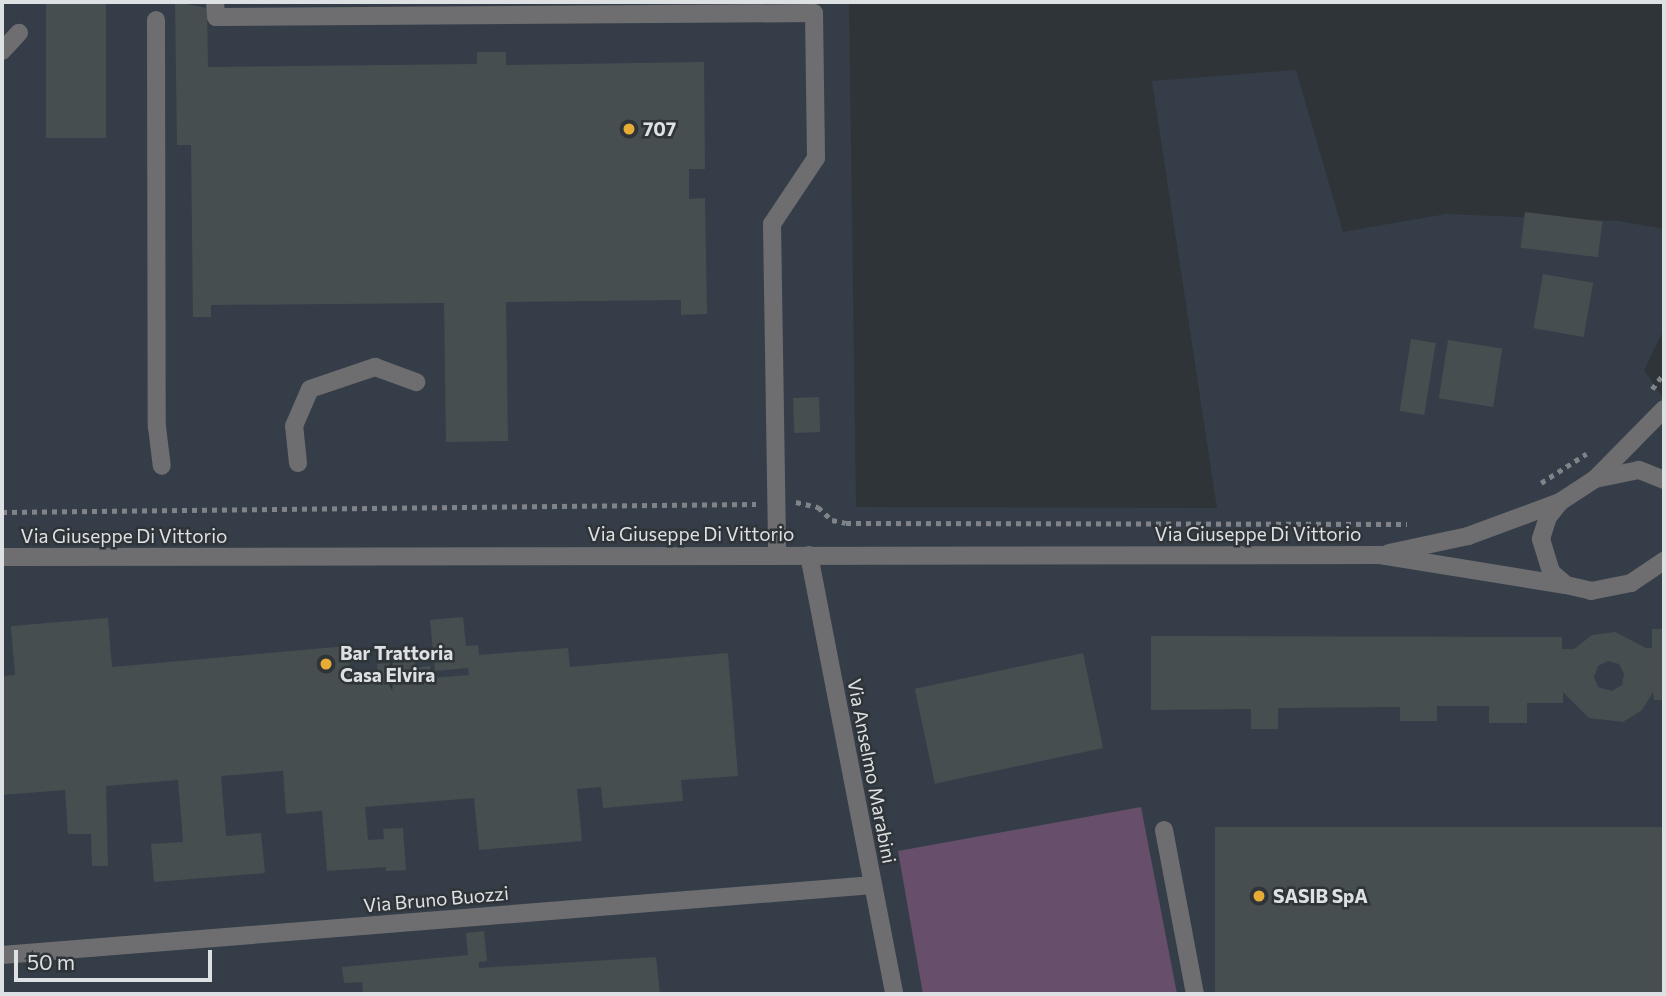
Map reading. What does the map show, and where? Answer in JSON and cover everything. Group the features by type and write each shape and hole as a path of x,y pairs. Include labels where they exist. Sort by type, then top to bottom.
{"street":[{"path":"215,2 216,17 814,7 816,158 772,224 777,555"},
{"path":"156,20 157,427 162,466"},
{"path":"2,51 19,33"},
{"path":"298,463 294,426 310,389 375,367 416,382"},
{"name":"Via Giuseppe Di Vittorio","path":"1380,555 1468,536 1560,502 1595,479 1664,409"},
{"name":"Via Giuseppe Di Vittorio","path":"1595,479 1639,470 1664,480"},
{"name":"Via Giuseppe Di Vittorio","path":"1560,502 1543,528 1542,550 1551,572 1566,585"},
{"name":"Via Anselmo Marabini","path":"809,555 894,994"},
{"name":"Via Giuseppe Di Vittorio","path":"2,557 1380,555 1566,585 1609,589 1664,571"},
{"name":"Via Giuseppe Di Vittorio","path":"1646,575 1664,561"},
{"path":"1164,830 1195,994"},
{"name":"Via Bruno Buozzi","path":"2,955 873,885"}],"path":[{"path":"1649,393 1664,373"},
{"path":"1529,491 1597,446"},
{"path":"2,512 776,504 803,501 832,520 846,523 1421,523"}],"shaded area":[{"path":"2,2 849,2 856,507 1217,508 1152,81 1296,70 1343,232 1446,214 1618,221 1664,229 1664,329 1644,370 1664,400 1664,994 2,994"},
{"path":"1141,807 1177,994 923,994 898,851"}],"building":[{"path":"46,2 106,2 106,138 46,138"},
{"path":"175,2 207,8 208,67 477,64 477,52 506,52 506,65 704,62 705,169 689,169 689,199 705,198 707,314 681,315 681,300 506,302 508,441 446,442 444,303 211,305 211,317 193,317 191,145 177,145"},
{"path":"1525,212 1602,222 1598,257 1521,248"},
{"path":"1543,274 1593,283 1584,337 1533,328"},
{"path":"1411,339 1436,343 1424,415 1400,411"},
{"path":"1448,340 1502,349 1493,407 1439,398"},
{"path":"819,397 820,432 794,433 793,398"},
{"path":"463,617 466,646 478,645 479,655 568,648 570,667 728,653 738,776 681,780 683,801 603,808 601,787 577,789 582,841 479,850 474,798 365,807 368,840 384,839 383,829 403,828 406,870 386,871 386,867 327,871 322,811 286,814 283,771 221,776 226,836 261,833 265,873 154,882 151,844 183,842 178,780 106,786 108,866 92,866 91,834 68,834 65,790 2,795 2,676 15,675 11,626 108,618 112,667 348,646 351,685 378,683 377,664 415,661 415,668 430,666 431,678 469,675 468,668 435,671 430,620"},
{"path":"1652,629 1664,629 1664,700 1654,700 1653,692 1642,710 1623,722 1589,718 1563,692 1563,703 1527,703 1527,723 1489,723 1489,706 1437,706 1437,721 1400,721 1400,707 1278,708 1278,729 1251,729 1251,709 1151,710 1151,636 1562,637 1562,649 1574,649 1592,635 1615,632 1646,648 1652,648","holes":["1608,661 1619,664 1624,674 1622,685 1612,691 1598,687 1594,677 1598,666"]},
{"path":"1083,653 1103,748 935,784 915,689"},
{"path":"1215,827 1664,827 1664,994 1215,994"},
{"path":"484,931 487,961 479,962 479,968 656,957 660,994 363,994 362,982 344,983 342,967 468,955 466,933"}],"place":[{"name":"707","path":"629,129"},
{"name":"Bar Trattoria Casa Elvira","path":"326,664"},
{"name":"SASIB SpA","path":"1259,896"}]}
